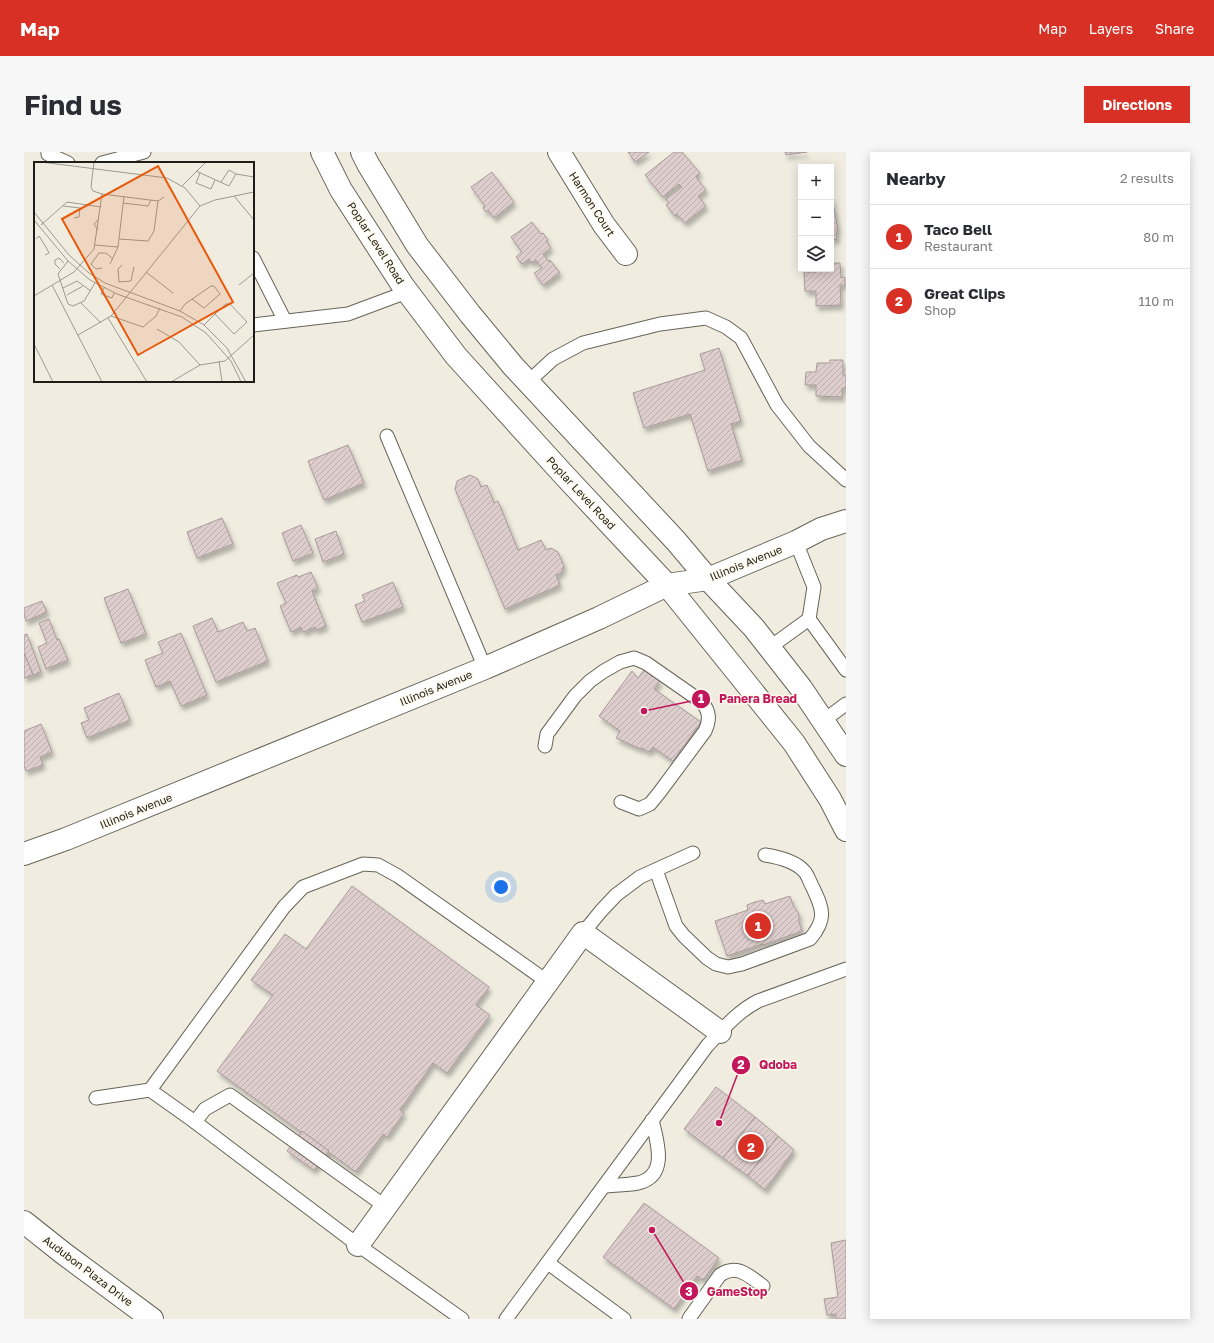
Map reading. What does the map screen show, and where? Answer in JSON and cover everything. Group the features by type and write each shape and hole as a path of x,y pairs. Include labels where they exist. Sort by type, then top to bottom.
{"street":[{"name":"Poplar Level Road","path":"322,152 341,190 407,292 456,356 564,475 667,585 794,743 830,799 846,830"},
{"path":"362,152 417,245 470,314 513,366 676,541 708,579 754,628 800,688 846,756"},
{"name":"Harmon Court","path":"559,152 604,225 626,254"},
{"name":"Illinois Avenue","path":"24,854 66,840 485,668 599,618 667,585 708,579 796,542 821,529 846,521"},
{"path":"358,1245 583,933 720,1032"},
{"name":"Audubon Plaza Drive","path":"24,1222 152,1319"}],"lane":[{"path":"48,152 48,154 66,162"},
{"path":"106,162 144,152"},
{"path":"254,260 285,321"},
{"path":"254,325 348,314 407,292"},
{"path":"528,382 553,359 583,343 660,324 706,318 726,326 741,338 778,405 809,446 846,480"},
{"path":"387,436 485,668"},
{"path":"796,542 814,587 809,619 846,670"},
{"path":"769,648 809,619"},
{"path":"545,746 547,734 575,696 590,681 620,662 634,658 646,663 702,702 706,708 709,722 705,731 659,793 650,804 639,809 621,802"},
{"path":"823,721 846,704"},
{"path":"583,933 616,895 640,877 693,853"},
{"path":"656,870 676,926 684,936 712,961 716,964 728,967 742,964 810,939 817,931 822,920 820,905 805,872 779,857 765,855"},
{"path":"150,1090 284,906 303,887 363,864 378,865 398,876 548,982"},
{"path":"506,1319 707,1046 735,1016 746,1007 758,1001 846,969"},
{"path":"96,1098 150,1090 358,1245 462,1319"},
{"path":"194,1122 206,1109 230,1095 386,1207"},
{"path":"604,1186 638,1183 652,1175 657,1167 659,1159 658,1146 652,1120"},
{"path":"548,1263 624,1319"},
{"path":"690,1319 720,1275 727,1270 736,1270 747,1274 763,1286"}],"building":[{"path":"628,152 649,152 635,162"},
{"path":"674,152 682,152 700,173 696,177 706,190 698,196 706,206 685,223 677,214 675,216 666,205 669,203 666,199 682,187 679,184 663,197 645,175"},
{"path":"785,152 807,152 786,155"},
{"path":"492,172 514,202 494,218 488,210 486,212 483,208 485,206 471,187"},
{"path":"834,208 838,230 836,231 837,239 834,240"},
{"path":"532,222 541,234 543,233 551,248 543,254 549,262 550,260 560,273 543,285 534,273 542,268 536,260 532,263 529,259 522,264 516,257 522,252 511,237"},
{"path":"834,263 840,263 841,278 845,277 845,285 840,285 841,305 816,306 816,291 805,291 804,272 834,272"},
{"path":"719,348 741,421 731,424 742,460 708,471 690,414 644,428 633,393 705,370 700,354"},
{"path":"830,360 843,360 843,375 846,376 846,388 842,388 842,397 816,396 816,385 805,385 806,372 816,372 817,363 830,363"},
{"path":"348,445 364,483 324,500 308,461"},
{"path":"470,475 478,479 481,487 487,485 494,503 498,501 518,550 541,540 546,550 551,548 558,552 564,566 561,573 556,575 560,585 505,609 455,489 457,481"},
{"path":"222,518 233,544 197,558 187,532"},
{"path":"301,525 313,553 293,561 282,533"},
{"path":"336,531 344,554 323,562 315,539"},
{"path":"311,572 318,588 312,591 326,626 316,630 315,627 303,632 301,627 291,632 280,606 286,603 277,583 297,575 298,577"},
{"path":"393,582 403,607 362,622 355,605 365,601 362,595"},
{"path":"128,589 146,634 121,643 104,598"},
{"path":"42,601 47,612 26,621 24,608"},
{"path":"212,618 218,632 243,622 247,631 255,628 268,661 216,682 193,626"},
{"path":"49,619 57,640 59,639 68,660 46,669 38,647 47,643 39,623"},
{"path":"181,633 207,695 181,706 170,681 156,687 145,660 163,653 158,642"},
{"path":"27,634 41,672 33,675 24,653 24,635"},
{"path":"24,653 33,675 24,678"},
{"path":"644,670 660,681 654,689 701,722 673,761 653,747 649,752 616,738 620,731 599,716 632,671 638,678"},
{"path":"119,693 130,720 87,738 81,723 89,720 84,708"},
{"path":"41,724 52,752 40,757 43,765 26,771 24,766 24,731"},
{"path":"352,886 489,987 476,1005 490,1015 447,1073 433,1063 400,1110 404,1113 387,1137 383,1134 356,1172 217,1071 273,995 251,980 285,934 306,949"},
{"path":"790,896 793,905 799,914 799,922 802,931 727,956 715,921 748,910 747,905 755,902 763,900 765,904"},
{"path":"716,1087 755,1117 723,1158 684,1129"},
{"path":"755,1117 778,1136 748,1176 723,1158"},
{"path":"302,1131 329,1151 314,1170 287,1151"},
{"path":"778,1136 794,1150 765,1190 748,1176"},
{"path":"644,1203 719,1258 703,1280 697,1276 674,1309 603,1257"},
{"path":"846,1240 846,1319 836,1319 836,1314 827,1315 824,1299 838,1297 831,1243"}],"place":[{"name":"Panera Bread","path":"644,711"},
{"name":"Taco Bell","path":"758,926"},
{"name":"Qdoba","path":"719,1123"},
{"name":"Great Clips","path":"751,1147"},
{"name":"GameStop","path":"652,1230"}]}
